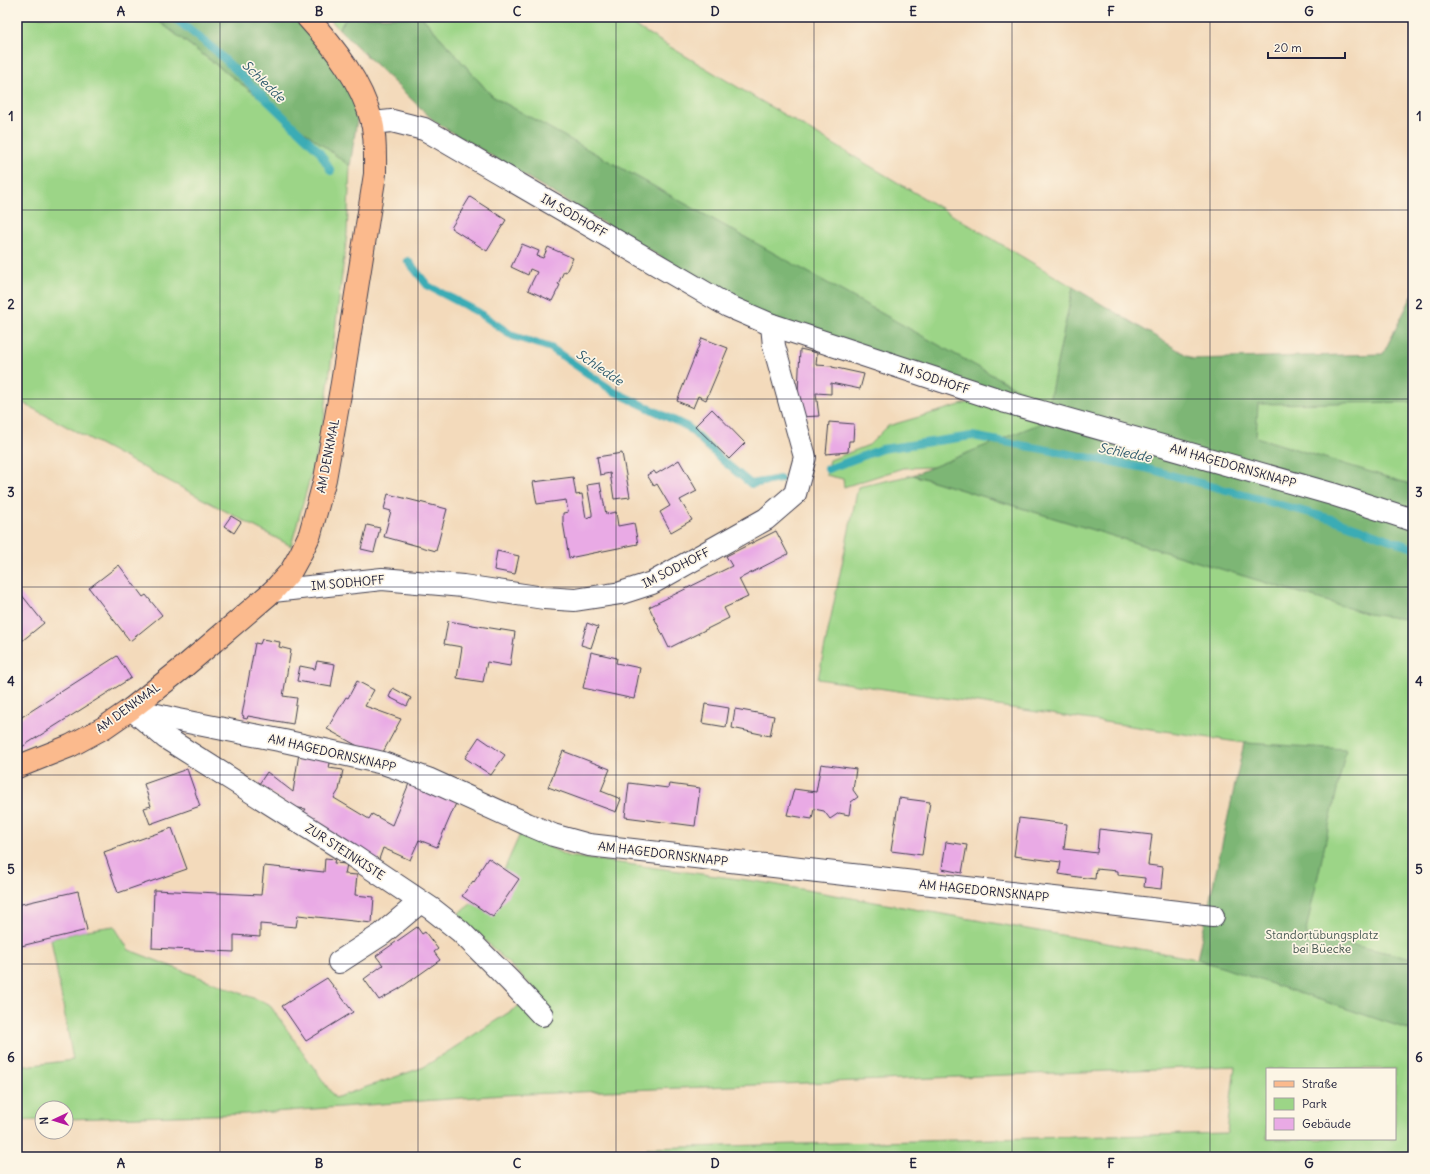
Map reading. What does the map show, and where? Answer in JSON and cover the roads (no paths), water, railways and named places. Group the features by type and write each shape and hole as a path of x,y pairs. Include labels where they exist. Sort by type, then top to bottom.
{"main road":[{"name":"AM DENKMAL","path":"17,767 70,746 105,727 130,709 184,666 273,591 291,571 302,553 310,534 325,478 342,383 375,174 375,149 372,123 361,92 344,62 307,17"}],"street":[{"name":"IM SODHOFF","path":"372,123 392,121 424,129 728,306 772,325 1006,402"},
{"name":"IM SODHOFF","path":"273,591 382,579 463,586 544,598 575,600 621,592 652,583 766,519 795,494 805,457 774,346 772,325"},
{"name":"AM HAGEDORNSKNAPP","path":"1006,402 1332,494 1413,520"},
{"name":"AM HAGEDORNSKNAPP","path":"130,709 383,763 428,779 527,824 589,845 1213,916"},
{"name":"ZUR STEINKISTE","path":"130,709 166,738 350,854 460,931 510,980 542,1015"},
{"path":"339,962 382,934 420,902"}],"waterway":[{"name":"Schledde","path":"173,17 215,50 319,151 331,171"},
{"name":"Schledde","path":"408,261 428,286 478,312 513,336 551,348 613,391 688,427 722,460 751,484 780,479"},
{"name":"Schledde","path":"828,469 882,449 972,436 1145,468 1332,519 1413,548"}],"park label":[{"name":"Standortübungsplatz bei Büecke","path":"1322,942"}]}
